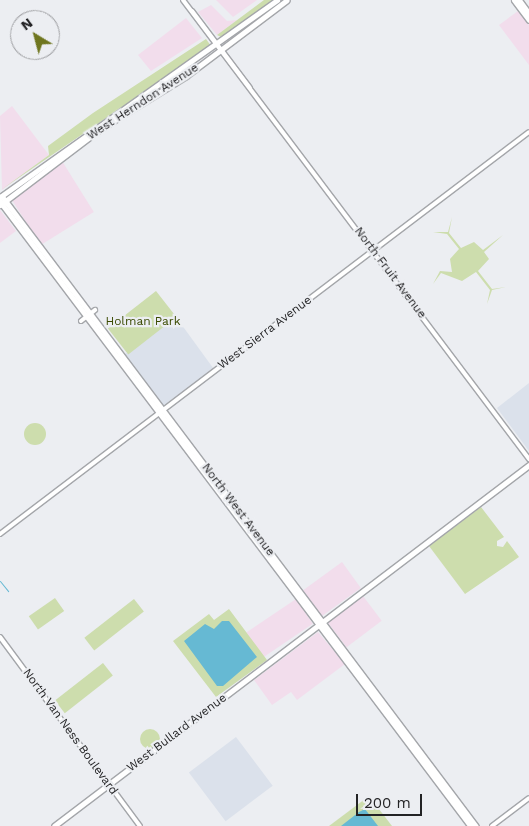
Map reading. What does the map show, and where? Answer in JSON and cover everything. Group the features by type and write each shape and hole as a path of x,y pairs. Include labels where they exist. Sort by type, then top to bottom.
{"main road":[{"name":"West Herndon Avenue","path":"220,47 277,0"},
{"name":"West Herndon Avenue","path":"1,200 103,121 220,47 287,0"},
{"path":"514,0 529,20"},
{"path":"519,0 529,14"},
{"name":"North West Avenue","path":"1,200 25,235 52,262 321,624 476,826"},
{"name":"North West Avenue","path":"1,200 33,237 37,246 91,314"},
{"path":"18,225 33,237"},
{"name":"West Bullard Avenue","path":"54,826 529,465"},
{"name":"North West Avenue","path":"321,624 354,672 471,826"},
{"path":"354,672 381,701"}],"street":[{"name":"North Fruit Avenue","path":"183,0 529,459"},
{"name":"West Sierra Avenue","path":"0,534 529,132"},
{"path":"81,321 91,314"},
{"name":"North Van Ness Boulevard","path":"0,637 140,826"},
{"path":"492,826 529,798"}],"shaded area":[{"path":"216,0 257,0 233,17"},
{"path":"211,5 227,21 237,20 217,35 198,12"},
{"path":"518,11 529,25 529,65 499,25"},
{"path":"186,18 202,38 151,71 138,55"},
{"path":"12,106 49,155 2,190 0,116"},
{"path":"62,161 94,212 40,245 9,194"},
{"path":"0,210 16,231 0,243"},
{"path":"176,317 214,369 162,406 124,355"},
{"path":"529,383 529,451 497,408"},
{"path":"342,562 361,588 322,616 303,590"},
{"path":"363,596 382,621 347,647 328,622"},
{"path":"296,599 313,624 263,657 246,633"},
{"path":"318,632 345,664 297,700 291,692 272,705 254,680"},
{"path":"236,737 273,786 226,821 189,773"}],"green space":[{"path":"264,0 274,0 221,37 217,35"},
{"path":"206,39 211,46 1,190 49,155 48,146 93,113"},
{"path":"452,217 449,233 461,248 474,242 483,250 503,235 484,252 489,259 478,271 492,289 506,287 492,290 487,304 490,290 476,272 462,281 441,273 433,284 440,271 452,272 450,259 459,249 447,234 433,232 448,232"},
{"name":"Holman Park","path":"156,291 176,317 128,355 108,329"},
{"path":"35,423 43,426 46,434 43,442 35,445 27,442 24,434 27,426"},
{"path":"481,507 504,537 497,541 497,546 503,547 507,541 519,557 465,594 429,546"},
{"path":"55,598 64,611 38,629 29,616"},
{"path":"134,599 144,612 94,650 84,638"},
{"path":"229,609 267,660 216,697 173,641 209,614 214,620"},
{"path":"103,663 113,676 65,713 55,701"},
{"path":"150,729 157,732 160,739 157,746 150,749 143,746 140,739 143,732"},
{"path":"369,796 392,826 329,826"}],"water":[{"path":"222,621 229,621 257,657 223,686 217,686 184,641 205,624 214,629"},
{"path":"365,809 378,826 341,826 359,812"}],"waterway":[{"path":"0,581 8,591"}]}
